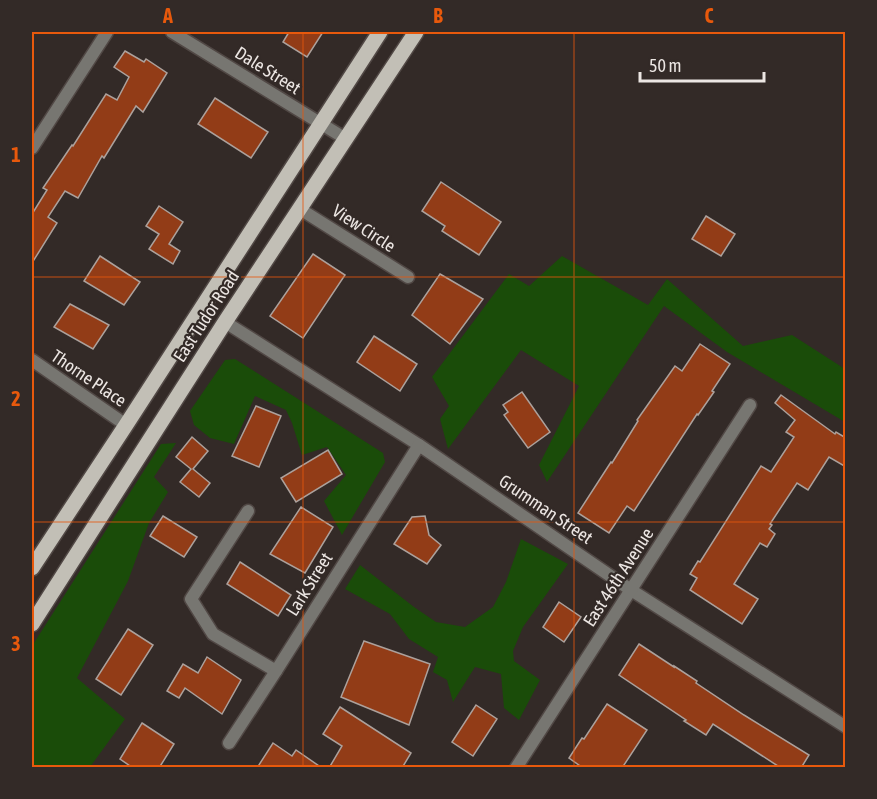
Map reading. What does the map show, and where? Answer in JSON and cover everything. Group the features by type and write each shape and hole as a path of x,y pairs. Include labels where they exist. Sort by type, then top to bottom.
{"main road":[{"name":"East Tudor Road","path":"32,568 380,32"},
{"name":"East Tudor Road","path":"32,624 225,322 416,32"}],"street":[{"path":"32,148 107,32"},
{"name":"Dale Street","path":"172,32 346,139"},
{"name":"View Circle","path":"300,208 408,278"},
{"name":"Grumman Street","path":"225,322 419,445 632,590 846,727"},
{"name":"Thorne Place","path":"32,360 126,425"},
{"name":"East 46th Avenue","path":"516,768 750,405"},
{"name":"Lark Street","path":"229,743 419,445"},
{"path":"248,511 191,599 213,634 276,671"}],"green space":[{"path":"562,256 648,305 667,279 743,346 792,335 845,369 845,422 727,352 664,306 547,482 539,465 579,386 521,350 448,449 440,419 449,406 432,377 509,274 529,286"},
{"path":"235,359 383,453 385,462 342,535 324,501 346,475 327,447 302,455 286,410 255,396 234,444 210,438 194,425 190,411 225,360"},
{"path":"176,443 154,477 168,492 149,523 128,581 77,678 125,719 90,767 32,767 32,646 161,444"},
{"path":"521,539 568,564 523,627 513,651 514,661 540,680 519,720 504,708 501,674 475,667 453,702 447,680 433,672 438,657 409,639 390,614 345,589 360,565 436,622 465,627 493,607 506,582"}],"building":[{"path":"289,32 323,32 307,57 283,42"},
{"path":"125,51 144,62 146,59 167,73 143,112 136,106 104,158 102,156 78,198 65,191 48,217 57,223 32,263 32,214 47,190 43,188 106,94 117,100 129,77 114,67"},
{"path":"215,98 268,132 251,158 198,124"},
{"path":"441,182 501,222 479,255 442,231 445,226 422,211"},
{"path":"159,206 183,222 169,244 180,251 173,264 149,249 159,234 146,226"},
{"path":"706,216 735,234 721,256 692,239"},
{"path":"313,254 345,275 303,338 270,316"},
{"path":"100,256 140,282 124,305 84,281"},
{"path":"440,274 483,299 450,344 412,315"},
{"path":"70,304 109,325 93,349 54,327"},
{"path":"374,336 417,364 400,391 357,362"},
{"path":"700,344 730,364 712,391 714,392 697,414 634,511 627,506 609,533 578,513 612,463 637,420 675,366 682,371"},
{"path":"522,392 550,432 528,448 504,415 508,412 503,405"},
{"path":"781,395 835,434 836,432 846,438 846,467 829,457 808,490 797,483 770,524 772,525 769,529 775,534 767,547 760,543 734,584 758,599 742,624 690,590 697,578 690,574 761,466 771,472 794,437 786,432 795,420 775,403"},
{"path":"256,406 281,416 259,467 232,456"},
{"path":"192,437 208,451 193,469 210,483 199,497 180,482 191,469 176,457"},
{"path":"328,450 342,474 296,502 281,478"},
{"path":"301,507 333,527 305,573 270,554"},
{"path":"163,516 197,537 184,557 150,536"},
{"path":"425,516 429,535 441,545 427,564 394,544 412,517"},
{"path":"240,562 291,595 278,616 227,584"},
{"path":"559,602 581,617 564,642 543,627"},
{"path":"128,629 153,645 121,695 96,679"},
{"path":"364,641 430,664 409,725 341,697"},
{"path":"639,644 697,681 696,683 744,715 809,755 801,768 781,768 713,724 706,735 619,675"},
{"path":"207,657 241,680 222,714 185,688 179,698 167,691 183,664 198,673"},
{"path":"607,704 647,730 622,768 583,768 569,758"},
{"path":"476,705 497,719 473,756 452,742"},
{"path":"340,707 411,753 402,768 329,768 342,746 323,734"},
{"path":"142,723 174,744 159,768 133,768 120,759"},
{"path":"273,743 292,756 296,750 322,768 257,768"}]}
